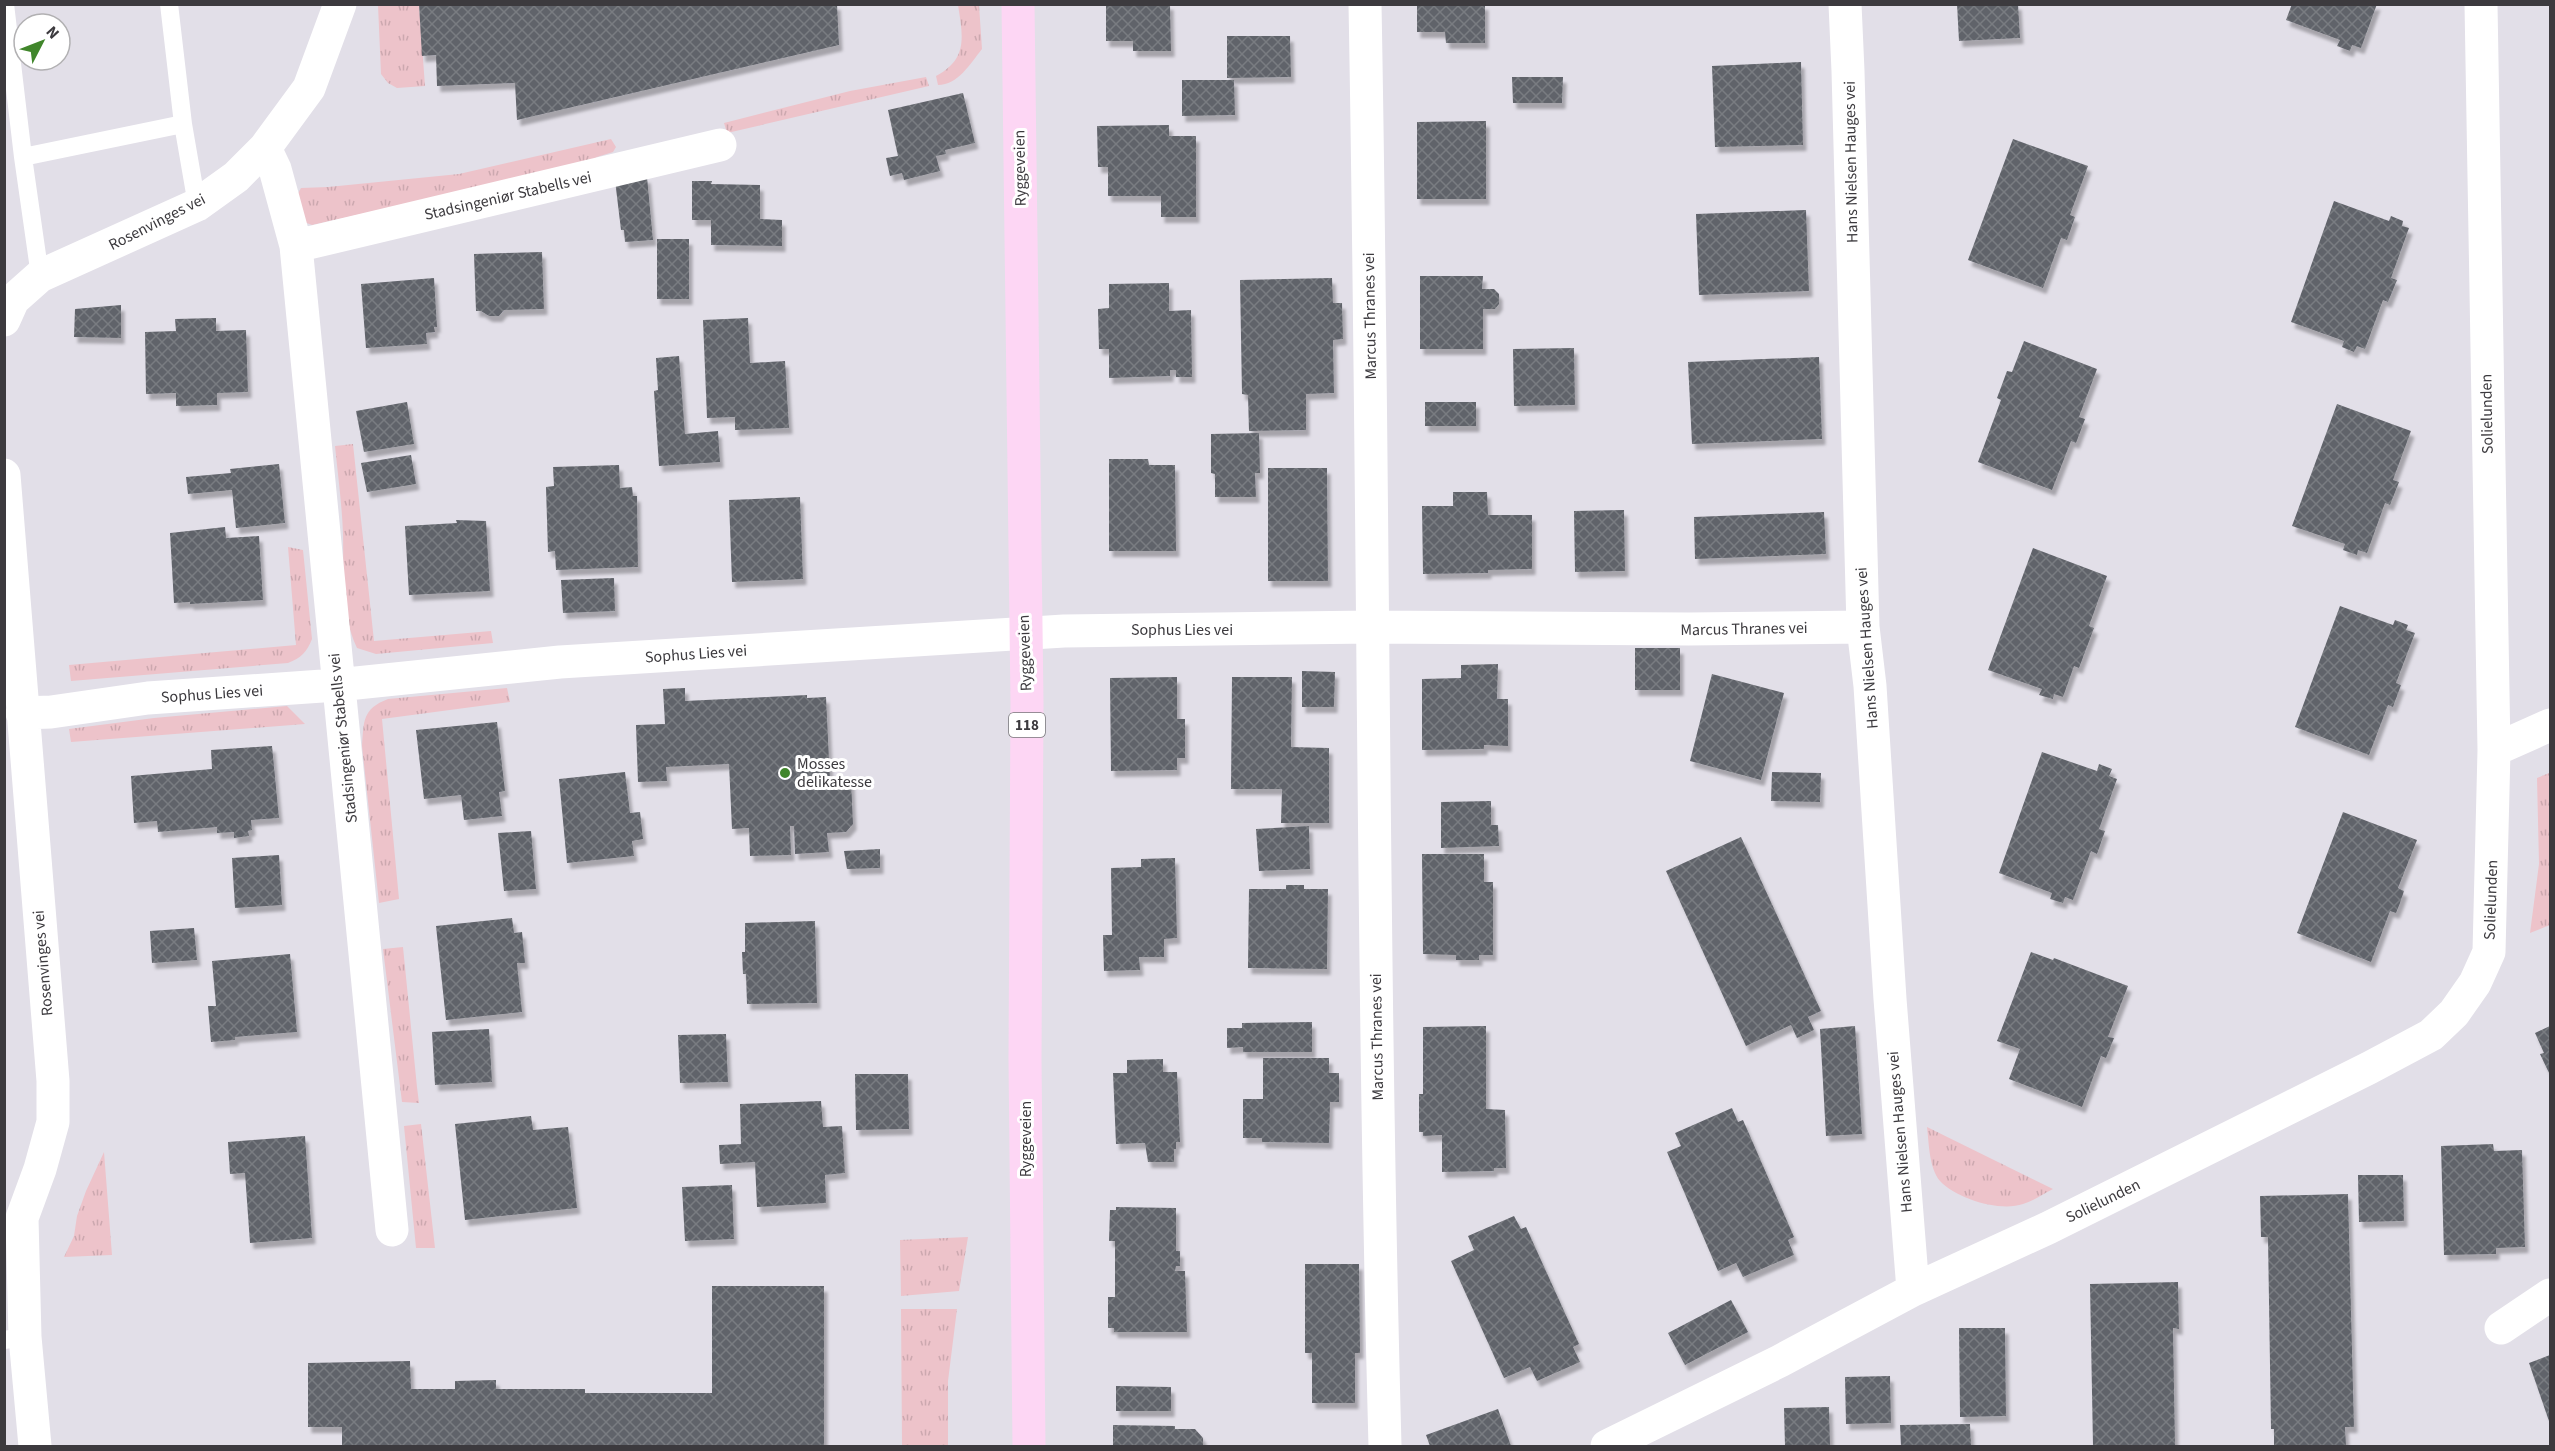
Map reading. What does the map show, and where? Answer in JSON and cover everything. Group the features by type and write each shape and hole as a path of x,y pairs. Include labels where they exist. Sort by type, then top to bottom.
{"main road":[{"name":"Ryggeveien","path":"1018,4 1024,634 1027,704 1025,1059 1029,1446"}],"street":[{"name":"Rosenvinges vei","path":"7,307 40,276 197,205 236,177 265,148 309,88 340,4"},
{"name":"Marcus Thranes vei","path":"1365,4 1385,1446"},
{"name":"Hans Nielsen Hauges vei","path":"1845,4 1863,627 1870,686 1890,999 1913,1290"},
{"name":"Solielunden","path":"1607,1446 1780,1361 1913,1290 2048,1228 2358,1074 2431,1035 2454,1013 2470,991 2489,952 2494,750 2481,4"},
{"name":"Stadsingeniør Stabells vei","path":"296,246 720,145"},
{"name":"Stadsingeniør Stabells vei","path":"265,148 275,169 296,246 392,1230"},
{"name":"Rosenvinges vei","path":"4,475 53,1081 53,1122 40,1169 22,1218 15,1338 35,1446"},
{"name":"Sophus Lies vei","path":"22,713 51,712 148,698 338,685 561,662 1064,631 1372,627"},
{"name":"Marcus Thranes vei","path":"1372,627 1689,630 1863,627"},
{"path":"2494,750 2550,725"},
{"path":"2501,1328 2550,1295"}],"lane":[{"path":"5,4 40,276"},
{"path":"169,4 183,124 197,205"},
{"path":"23,157 183,124"}],"green space":[{"path":"378,5 419,5 425,86 397,88 388,83 381,74"},
{"path":"958,5 979,5 982,49 958,78 938,85 936,76 954,62 961,46"},
{"path":"926,77 929,86 727,133 724,123 850,91"},
{"path":"611,139 616,147 613,152 597,157 587,164 312,225 304,222 296,197 301,188 459,174"},
{"path":"353,444 374,641 491,631 493,643 376,654 357,648 345,606 342,523 335,446"},
{"path":"288,547 303,550 312,639 306,651 297,659 288,663 71,681 69,665 296,645"},
{"path":"507,688 510,702 382,719 399,899 379,903 362,746 366,717 373,707 388,699"},
{"path":"287,706 305,724 71,742 69,729 154,718"},
{"path":"2549,773 2550,925 2530,933 2539,864 2537,778"},
{"path":"403,947 419,1103 402,1102 383,949"},
{"path":"421,1124 435,1248 416,1248 404,1126"},
{"path":"1927,1127 2053,1189 2030,1201 2014,1206 1991,1205 1957,1193 1936,1176 1930,1155"},
{"path":"104,1152 112,1255 64,1257 74,1236 77,1216 86,1191"},
{"path":"968,1237 959,1291 901,1296 900,1240"},
{"path":"901,1309 957,1309 948,1381 948,1446 902,1446"}],"building":[{"path":"419,4 837,4 839,45 517,120 515,83 437,86 436,55 422,56"},
{"path":"1106,4 1170,4 1171,51 1133,51 1133,41 1106,41"},
{"path":"1417,4 1485,4 1485,43 1446,43 1445,32 1417,32"},
{"path":"1957,4 2018,4 2020,38 1959,41"},
{"path":"2292,4 2377,4 2361,48 2352,45 2350,51 2337,46 2340,40 2286,20"},
{"path":"1227,36 1290,36 1291,77 1227,78"},
{"path":"1801,62 1803,145 1715,147 1712,66"},
{"path":"1512,77 1563,77 1562,103 1513,103"},
{"path":"1182,80 1234,80 1235,115 1182,116"},
{"path":"963,93 975,143 945,150 946,154 936,156 940,171 904,180 902,173 890,176 886,158 898,156 888,110"},
{"path":"1486,121 1486,199 1417,199 1417,122"},
{"path":"1169,125 1169,136 1196,136 1196,217 1161,217 1161,196 1108,196 1108,167 1098,167 1097,126"},
{"path":"2013,139 2088,166 2070,215 2075,217 2067,240 2061,238 2043,288 1968,260"},
{"path":"647,177 653,240 625,242 624,230 621,230 615,180"},
{"path":"692,181 712,181 711,184 760,185 760,219 782,220 782,246 711,245 711,220 692,220"},
{"path":"2334,201 2389,221 2391,216 2403,221 2402,226 2409,228 2391,278 2397,280 2388,302 2383,300 2365,349 2357,346 2354,352 2342,347 2344,341 2291,322"},
{"path":"1806,210 1809,291 1699,295 1696,214"},
{"path":"657,239 689,239 689,299 657,299"},
{"path":"542,252 544,309 504,310 499,316 489,316 476,311 474,254"},
{"path":"1420,276 1483,276 1482,289 1494,289 1499,294 1499,304 1495,309 1483,309 1483,349 1420,349"},
{"path":"434,278 437,327 434,327 435,332 426,333 427,344 366,348 361,284"},
{"path":"1332,278 1333,303 1342,303 1343,339 1333,340 1334,393 1306,394 1306,430 1249,431 1248,395 1242,394 1240,280"},
{"path":"1169,283 1169,311 1191,310 1192,377 1176,377 1176,370 1170,370 1170,376 1109,378 1109,349 1099,349 1098,309 1109,308 1109,284"},
{"path":"121,305 121,338 74,337 75,309"},
{"path":"216,318 216,331 246,330 248,392 217,393 217,405 176,406 176,393 146,394 145,332 176,331 175,319"},
{"path":"748,318 750,363 785,361 789,428 735,430 735,417 707,418 703,320"},
{"path":"2024,341 2097,369 2079,417 2085,419 2076,443 2071,441 2052,490 1978,462 2001,400 1997,398 2007,371 2012,372"},
{"path":"1574,348 1575,405 1514,406 1513,349"},
{"path":"679,356 685,434 718,431 720,462 659,466 654,391 658,390 656,358"},
{"path":"1819,357 1822,439 1692,444 1688,362"},
{"path":"407,402 414,444 364,452 356,411"},
{"path":"1425,402 1476,402 1476,426 1425,426"},
{"path":"2337,404 2411,431 2393,480 2399,482 2390,505 2385,503 2367,553 2358,550 2357,555 2343,550 2345,544 2292,526"},
{"path":"1259,433 1260,473 1255,473 1256,497 1215,497 1215,474 1211,473 1211,434"},
{"path":"411,455 416,484 367,492 361,463"},
{"path":"1109,459 1148,459 1149,465 1175,465 1176,551 1109,551"},
{"path":"279,464 285,523 236,528 232,490 188,494 186,477 231,473 230,469"},
{"path":"619,465 620,488 632,487 633,496 637,496 638,567 556,570 555,551 548,552 546,487 554,486 553,467"},
{"path":"1268,468 1327,468 1328,581 1268,581"},
{"path":"1453,492 1487,492 1488,515 1532,515 1532,569 1488,570 1488,573 1423,574 1422,506 1453,506"},
{"path":"800,497 803,579 732,582 729,500"},
{"path":"1624,510 1625,571 1575,572 1574,511"},
{"path":"1824,512 1826,554 1695,559 1694,517"},
{"path":"456,520 486,521 490,591 409,595 405,526 457,523"},
{"path":"225,527 226,538 259,536 263,600 174,603 170,533"},
{"path":"2033,548 2107,576 2089,626 2094,628 2079,668 2074,666 2063,697 2054,694 2053,699 2039,695 2042,689 1988,670"},
{"path":"614,578 615,611 563,613 561,580"},
{"path":"2340,606 2393,625 2395,620 2408,625 2406,630 2415,633 2396,683 2401,685 2393,707 2388,705 2369,755 2295,727"},
{"path":"1635,648 1680,648 1680,690 1635,690"},
{"path":"1498,664 1497,699 1508,699 1508,746 1484,745 1484,749 1422,750 1422,679 1461,678 1461,665"},
{"path":"1302,671 1335,672 1334,707 1302,707"},
{"path":"1712,674 1784,693 1761,780 1690,761"},
{"path":"1177,677 1177,719 1185,719 1185,758 1177,758 1177,770 1111,771 1110,678"},
{"path":"1232,677 1292,677 1291,747 1329,748 1329,823 1281,823 1282,789 1231,789"},
{"path":"685,688 685,701 807,695 807,698 826,697 830,780 851,780 853,824 846,832 827,833 829,852 795,854 794,826 790,826 791,855 750,856 749,828 732,829 729,764 666,767 667,781 638,782 636,725 665,724 663,689"},
{"path":"497,722 505,791 499,792 502,816 464,820 461,795 424,799 416,730"},
{"path":"272,746 279,818 251,820 252,830 248,831 249,836 234,838 234,832 217,833 217,827 158,832 157,821 134,823 131,776 212,769 211,750"},
{"path":"2042,752 2097,771 2099,764 2112,769 2109,776 2117,779 2099,829 2105,831 2097,854 2091,851 2073,900 2065,897 2063,903 2050,899 2052,893 1999,873"},
{"path":"625,772 630,813 640,812 643,839 632,841 634,856 567,863 559,779"},
{"path":"1772,772 1821,773 1820,802 1771,801"},
{"path":"1491,801 1491,825 1498,825 1499,846 1441,848 1441,802"},
{"path":"2343,812 2417,840 2398,888 2404,891 2400,903 2396,913 2390,911 2371,962 2297,933"},
{"path":"1309,826 1310,869 1259,871 1256,829"},
{"path":"531,831 536,889 504,891 498,833"},
{"path":"1741,837 1821,1011 1808,1017 1814,1030 1797,1038 1791,1025 1746,1046 1666,871"},
{"path":"880,849 880,868 847,869 844,851"},
{"path":"1422,854 1484,854 1484,882 1493,882 1493,955 1479,955 1479,960 1456,960 1456,955 1423,954"},
{"path":"279,855 282,905 235,908 232,858"},
{"path":"1175,858 1177,938 1164,939 1164,957 1139,957 1140,970 1104,971 1103,935 1112,935 1111,868 1141,867 1141,859"},
{"path":"1286,885 1304,885 1304,889 1328,889 1327,969 1248,968 1249,889 1286,889"},
{"path":"512,918 514,933 522,932 525,963 517,963 522,1012 446,1020 436,926"},
{"path":"815,921 817,1003 747,1004 746,974 743,974 742,952 745,952 745,923"},
{"path":"194,928 197,960 152,963 150,931"},
{"path":"2031,952 2053,960 2054,958 2128,986 2108,1037 2114,1038 2106,1058 2101,1056 2082,1107 2009,1079 2020,1049 1997,1041"},
{"path":"290,954 297,1032 235,1037 235,1040 211,1042 208,1006 216,1006 212,961"},
{"path":"1312,1022 1312,1052 1243,1052 1243,1047 1227,1048 1227,1028 1242,1028 1242,1023"},
{"path":"1486,1026 1486,1109 1505,1110 1506,1168 1494,1168 1494,1171 1442,1172 1442,1135 1423,1136 1423,1132 1419,1132 1419,1094 1423,1094 1423,1027"},
{"path":"1855,1026 1862,1134 1826,1136 1820,1029"},
{"path":"2550,1026 2550,1075 2540,1054 2544,1053 2535,1033"},
{"path":"489,1029 492,1082 435,1085 432,1032"},
{"path":"726,1034 728,1082 680,1083 678,1035"},
{"path":"1263,1058 1329,1058 1329,1073 1339,1073 1339,1102 1330,1102 1329,1143 1262,1142 1262,1138 1243,1138 1243,1099 1263,1099"},
{"path":"1163,1059 1163,1072 1177,1072 1180,1142 1176,1142 1174,1162 1148,1162 1145,1143 1116,1144 1113,1073 1127,1073 1127,1060"},
{"path":"855,1074 908,1074 909,1129 856,1130"},
{"path":"821,1101 823,1127 842,1126 845,1173 825,1175 826,1203 757,1207 755,1162 720,1164 719,1145 741,1144 740,1104"},
{"path":"1732,1108 1738,1122 1743,1120 1794,1237 1788,1240 1794,1255 1743,1277 1736,1263 1718,1271 1667,1152 1681,1146 1675,1133"},
{"path":"531,1116 533,1130 568,1127 577,1208 465,1220 455,1124"},
{"path":"305,1136 312,1238 250,1243 245,1173 230,1174 228,1142"},
{"path":"2493,1144 2494,1151 2522,1150 2525,1247 2496,1248 2496,1254 2444,1255 2441,1146"},
{"path":"2358,1175 2403,1175 2404,1221 2359,1222"},
{"path":"732,1185 734,1239 685,1241 682,1187"},
{"path":"2348,1194 2354,1427 2345,1427 2346,1446 2274,1446 2274,1429 2271,1429 2268,1237 2261,1237 2260,1196"},
{"path":"1116,1207 1176,1208 1176,1251 1180,1251 1180,1266 1176,1266 1175,1271 1185,1271 1187,1332 1114,1332 1114,1328 1108,1328 1108,1297 1115,1297 1115,1241 1109,1241 1110,1210 1116,1210"},
{"path":"1514,1216 1521,1229 1526,1227 1579,1344 1573,1347 1580,1362 1537,1381 1530,1367 1504,1378 1451,1261 1474,1250 1468,1236"},
{"path":"1305,1264 1359,1264 1360,1353 1355,1353 1355,1403 1312,1403 1312,1353 1305,1353"},
{"path":"2178,1282 2179,1329 2173,1328 2175,1446 2093,1446 2090,1284"},
{"path":"712,1286 824,1286 824,1446 342,1446 342,1427 308,1427 308,1363 410,1361 411,1389 455,1389 455,1381 496,1380 496,1389 585,1389 585,1393 712,1393"},
{"path":"1731,1300 1748,1332 1685,1365 1668,1333"},
{"path":"1959,1328 2005,1328 2006,1416 1960,1417"},
{"path":"2550,1355 2550,1424 2529,1363"},
{"path":"1890,1376 1891,1423 1846,1424 1845,1377"},
{"path":"1116,1386 1171,1387 1171,1411 1116,1411"},
{"path":"1829,1407 1830,1446 1785,1446 1784,1408"},
{"path":"1498,1409 1511,1446 1430,1446 1426,1435"},
{"path":"1970,1424 1971,1446 1901,1446 1900,1425"},
{"path":"1113,1425 1175,1426 1175,1429 1195,1429 1203,1438 1203,1446 1113,1446"}],"place":[{"name":"Mosses delikatesse","path":"785,773"}]}
